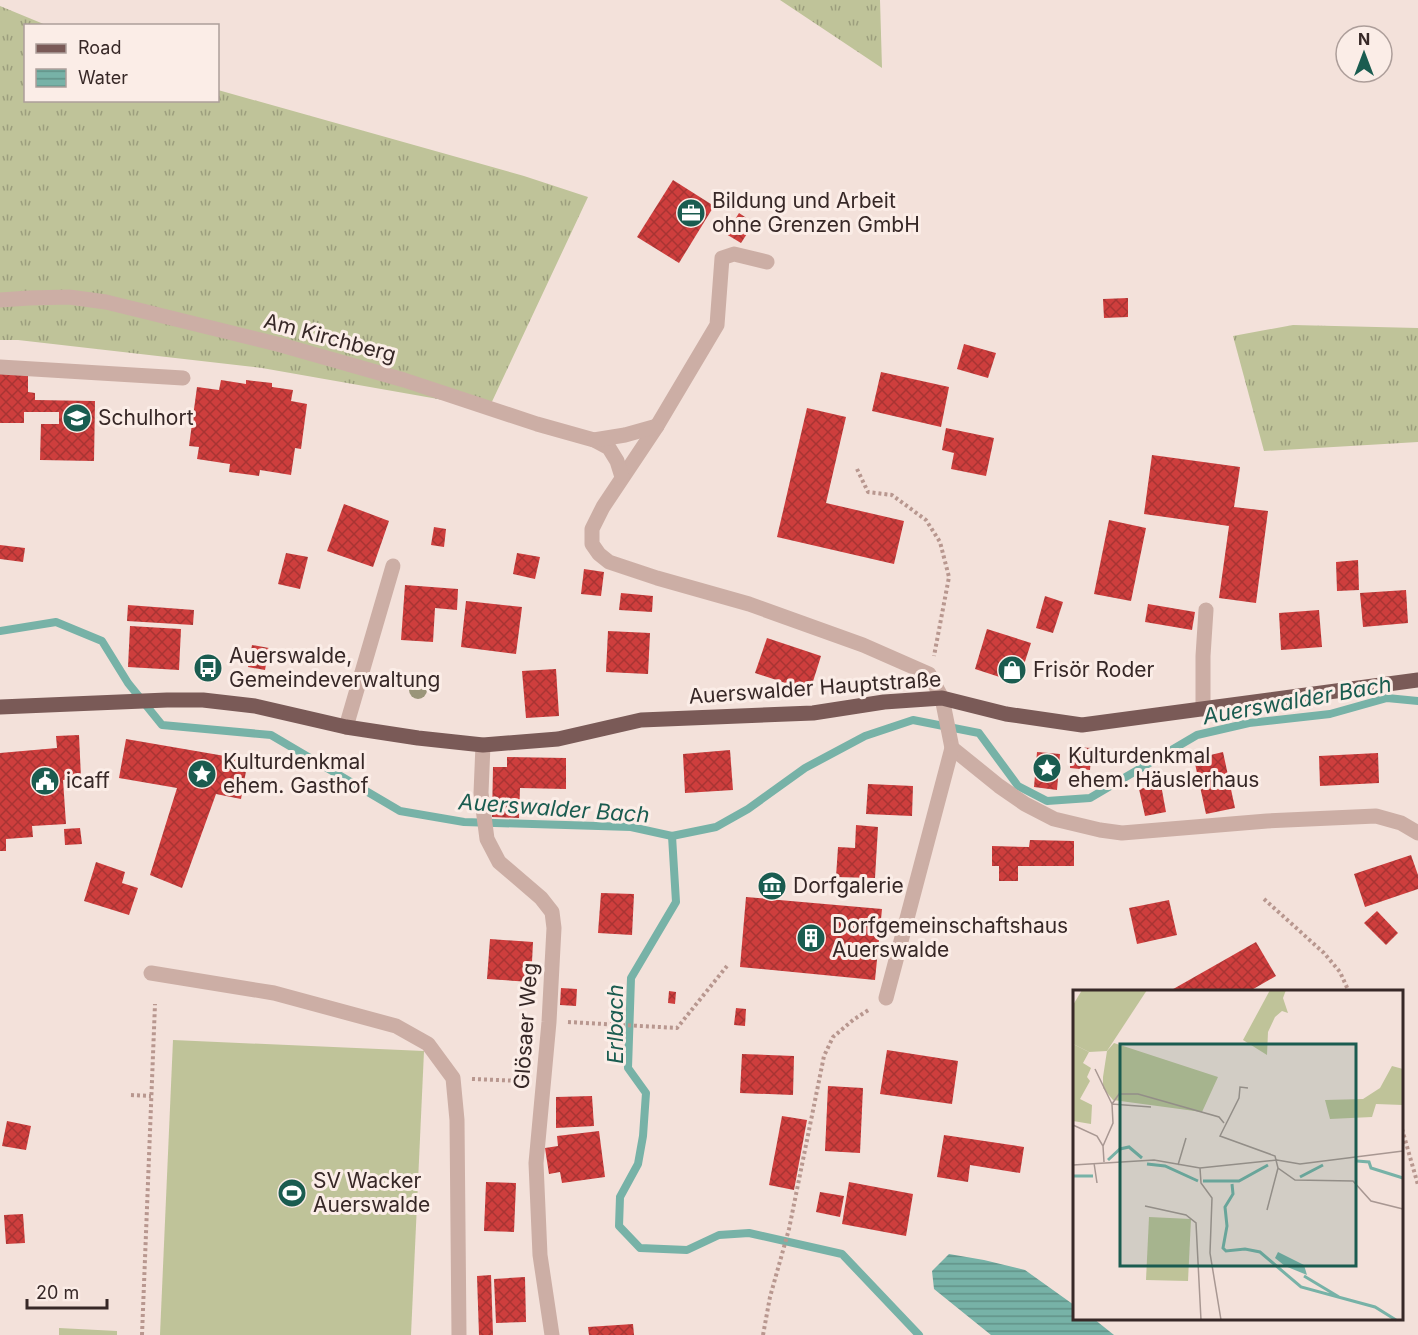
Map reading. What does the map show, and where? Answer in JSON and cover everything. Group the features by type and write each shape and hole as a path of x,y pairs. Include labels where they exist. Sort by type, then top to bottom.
{"main road":[{"name":"Auerswalder Hauptstraße","path":"0,707 204,700 255,706 346,727 483,745 558,739 641,720 813,713 884,702 942,698 1006,714 1082,724 1418,680"}],"street":[{"path":"767,262 734,254 722,258 717,325 657,426 603,507 592,529 592,544 598,554 609,562 749,604 863,645 929,674 942,698 951,743 886,998"},
{"name":"Am Kirchberg","path":"0,300 69,297 106,302 281,345 404,380 537,424 594,440 609,448 617,461 622,477"},
{"path":"0,367 183,378"},
{"path":"594,440 625,435 657,426"},
{"path":"346,727 393,566"},
{"path":"1203,709 1206,610"},
{"path":"951,743 999,786 1025,804 1054,819 1100,830 1122,833 1267,821 1376,816 1401,823 1418,834"},
{"name":"Glösaer Weg","path":"483,745 481,794 487,839 499,862 541,898 552,912 554,928 549,1022 536,1163 540,1255 552,1335"},
{"path":"151,973 274,993 396,1026 428,1044 453,1078 457,1120 459,1335"}],"path":[{"path":"858,469 868,492 892,495 926,520 940,542 949,577 929,674"},
{"path":"1264,899 1324,953 1340,972 1349,990"},
{"path":"549,1022 677,1028 728,966"},
{"path":"763,1335 770,1297 789,1229 824,1056 833,1037 853,1020 886,998"},
{"path":"142,1335 155,1004"},
{"path":"453,1078 543,1082"},
{"path":"131,1095 151,1096"},
{"path":"1403,1136 1418,1185"}],"green space":[{"path":"780,0 880,0 882,68"},
{"path":"0,6 44,24 24,24 24,102 219,102 219,90 524,176 588,197 489,408 262,368 18,340 0,340"},
{"path":"1293,325 1418,328 1418,442 1264,451 1233,336"},
{"name":"SV Wacker Auerswalde","path":"173,1040 424,1051 411,1335 160,1335"},
{"path":"59,1328 117,1331 117,1335 59,1335"}],"water":[{"path":"949,1254 1025,1270 1073,1304 1073,1320 1095,1320 1114,1335 991,1335 934,1289 932,1271"}],"building":[{"path":"673,180 714,206 679,263 637,237"},
{"path":"739,213 754,223 741,243 726,234"},
{"path":"1128,298 1128,317 1104,318 1103,299"},
{"path":"964,344 996,353 988,378 957,369"},
{"path":"881,372 949,387 941,427 872,411"},
{"name":"Schulhort","path":"0,374 28,374 28,392 35,393 35,400 95,401 94,461 40,460 41,424 59,424 59,412 24,412 24,423 0,423"},
{"path":"221,380 246,384 246,380 272,383 272,387 293,390 291,401 307,404 301,449 295,448 291,475 260,470 259,476 229,472 230,464 197,459 199,447 189,446 197,387 219,390"},
{"path":"807,408 846,417 826,503 904,521 894,564 777,537"},
{"path":"946,428 994,438 986,476 951,469 954,453 942,450"},
{"path":"1152,455 1240,467 1234,507 1268,511 1256,603 1219,598 1229,526 1144,514"},
{"path":"344,504 389,521 373,567 327,551"},
{"path":"1109,520 1146,528 1131,601 1094,594"},
{"path":"434,527 446,529 444,547 431,545"},
{"path":"0,545 25,548 23,562 0,559"},
{"path":"286,553 308,557 300,589 278,584"},
{"path":"517,553 540,557 535,579 513,574"},
{"path":"1358,560 1359,590 1337,591 1336,562"},
{"path":"584,569 604,572 601,596 581,594"},
{"path":"405,585 458,589 457,610 435,608 433,642 401,640"},
{"path":"1406,590 1408,623 1363,627 1360,593"},
{"path":"621,593 653,596 652,612 619,610"},
{"path":"1045,596 1063,602 1053,633 1036,628"},
{"path":"466,601 522,607 516,654 461,647"},
{"path":"1148,604 1195,612 1192,630 1145,622"},
{"path":"128,605 194,610 193,625 127,621"},
{"path":"1319,610 1322,647 1281,650 1279,613"},
{"path":"130,626 181,629 179,670 128,667"},
{"path":"987,629 1031,643 1018,683 975,669"},
{"path":"608,631 650,633 648,674 606,672"},
{"path":"767,638 821,656 810,691 755,673"},
{"path":"252,645 269,648 265,670 248,667"},
{"path":"556,669 559,716 526,718 522,671"},
{"path":"79,735 81,778 63,780 66,824 32,826 33,837 6,839 6,851 0,851 0,753 57,748 56,736"},
{"path":"126,739 248,760 241,799 216,794 182,888 150,875 177,788 119,778"},
{"path":"1072,747 1092,748 1090,770 1070,768"},
{"path":"730,750 733,790 685,793 683,754"},
{"path":"1037,752 1060,754 1057,790 1034,787"},
{"path":"1223,752 1235,808 1206,814 1194,759"},
{"path":"1378,753 1379,783 1320,786 1319,756"},
{"path":"507,757 566,758 566,789 520,788 519,818 492,817 493,767 507,767"},
{"path":"868,784 913,786 912,816 866,814"},
{"path":"1161,785 1166,812 1145,816 1139,789"},
{"path":"856,825 878,827 875,878 836,877 838,847 855,848"},
{"path":"80,828 82,844 65,845 64,829"},
{"path":"1030,840 1074,841 1074,866 1018,866 1018,881 999,881 999,866 992,866 992,846 1029,847"},
{"path":"1411,855 1418,875 1418,889 1365,907 1354,874"},
{"path":"96,862 125,872 122,883 138,888 129,915 84,901"},
{"path":"601,893 634,894 632,935 598,933"},
{"name":"Dorfgemeinschaftshaus Auerswalde","path":"746,897 882,909 875,980 740,967"},
{"path":"1169,900 1177,935 1137,944 1129,908"},
{"path":"1377,911 1398,933 1386,945 1364,923"},
{"path":"490,939 533,942 531,982 487,979"},
{"path":"1256,942 1276,976 1252,990 1172,990"},
{"path":"561,988 577,989 576,1006 560,1005"},
{"path":"669,991 676,992 675,1004 668,1003"},
{"path":"736,1008 746,1009 745,1026 734,1025"},
{"path":"887,1050 958,1061 952,1104 880,1094"},
{"path":"742,1054 794,1056 793,1095 740,1093"},
{"path":"828,1086 863,1088 860,1153 825,1151"},
{"path":"592,1096 594,1126 556,1128 556,1097"},
{"path":"782,1116 807,1120 794,1190 769,1185"},
{"path":"7,1121 31,1126 26,1150 2,1146"},
{"path":"599,1131 605,1177 562,1183 560,1172 549,1174 545,1148 558,1146 557,1136"},
{"path":"944,1135 1024,1147 1020,1173 970,1165 968,1182 937,1177"},
{"path":"486,1182 516,1183 514,1232 484,1231"},
{"path":"849,1182 913,1194 906,1236 842,1224"},
{"path":"820,1192 844,1196 840,1217 816,1212"},
{"path":"23,1214 25,1243 6,1244 4,1215"},
{"path":"491,1275 493,1335 479,1335 477,1276"},
{"path":"525,1277 526,1322 496,1323 494,1279"},
{"path":"633,1324 634,1335 589,1335 588,1327"}],"waterway":[{"name":"Auerswalder Bach","path":"0,631 56,622 102,641 128,683 162,725 271,735 400,811 464,822 631,827 672,836 716,827 748,809 805,768 865,736 913,720 979,733 1018,786 1047,801 1090,798 1197,735 1249,723 1330,714 1387,698 1418,701"},
{"name":"Erlbach","path":"672,836 676,902 631,978 628,1068 646,1093 643,1136 638,1164 620,1197 619,1226 640,1248 687,1250 719,1235 749,1233 842,1254 919,1335"}],"place":[{"name":"Bildung und Arbeit ohne Grenzen GmbH","path":"691,213"},
{"name":"Schulhort","path":"77,418"},
{"name":"Auerswalde, Gemeindeverwaltung","path":"208,668"},
{"name":"Frisör Roder","path":"1012,670"},
{"name":"Kulturdenkmal ehem. Häuslerhaus","path":"1047,768"},
{"name":"Kulturdenkmal ehem. Gasthof","path":"202,774"},
{"name":"icaff","path":"45,781"},
{"name":"Dorfgalerie","path":"772,886"},
{"name":"Dorfgemeinschaftshaus Auerswalde","path":"811,938"},
{"name":"SV Wacker Auerswalde","path":"292,1193"}]}
